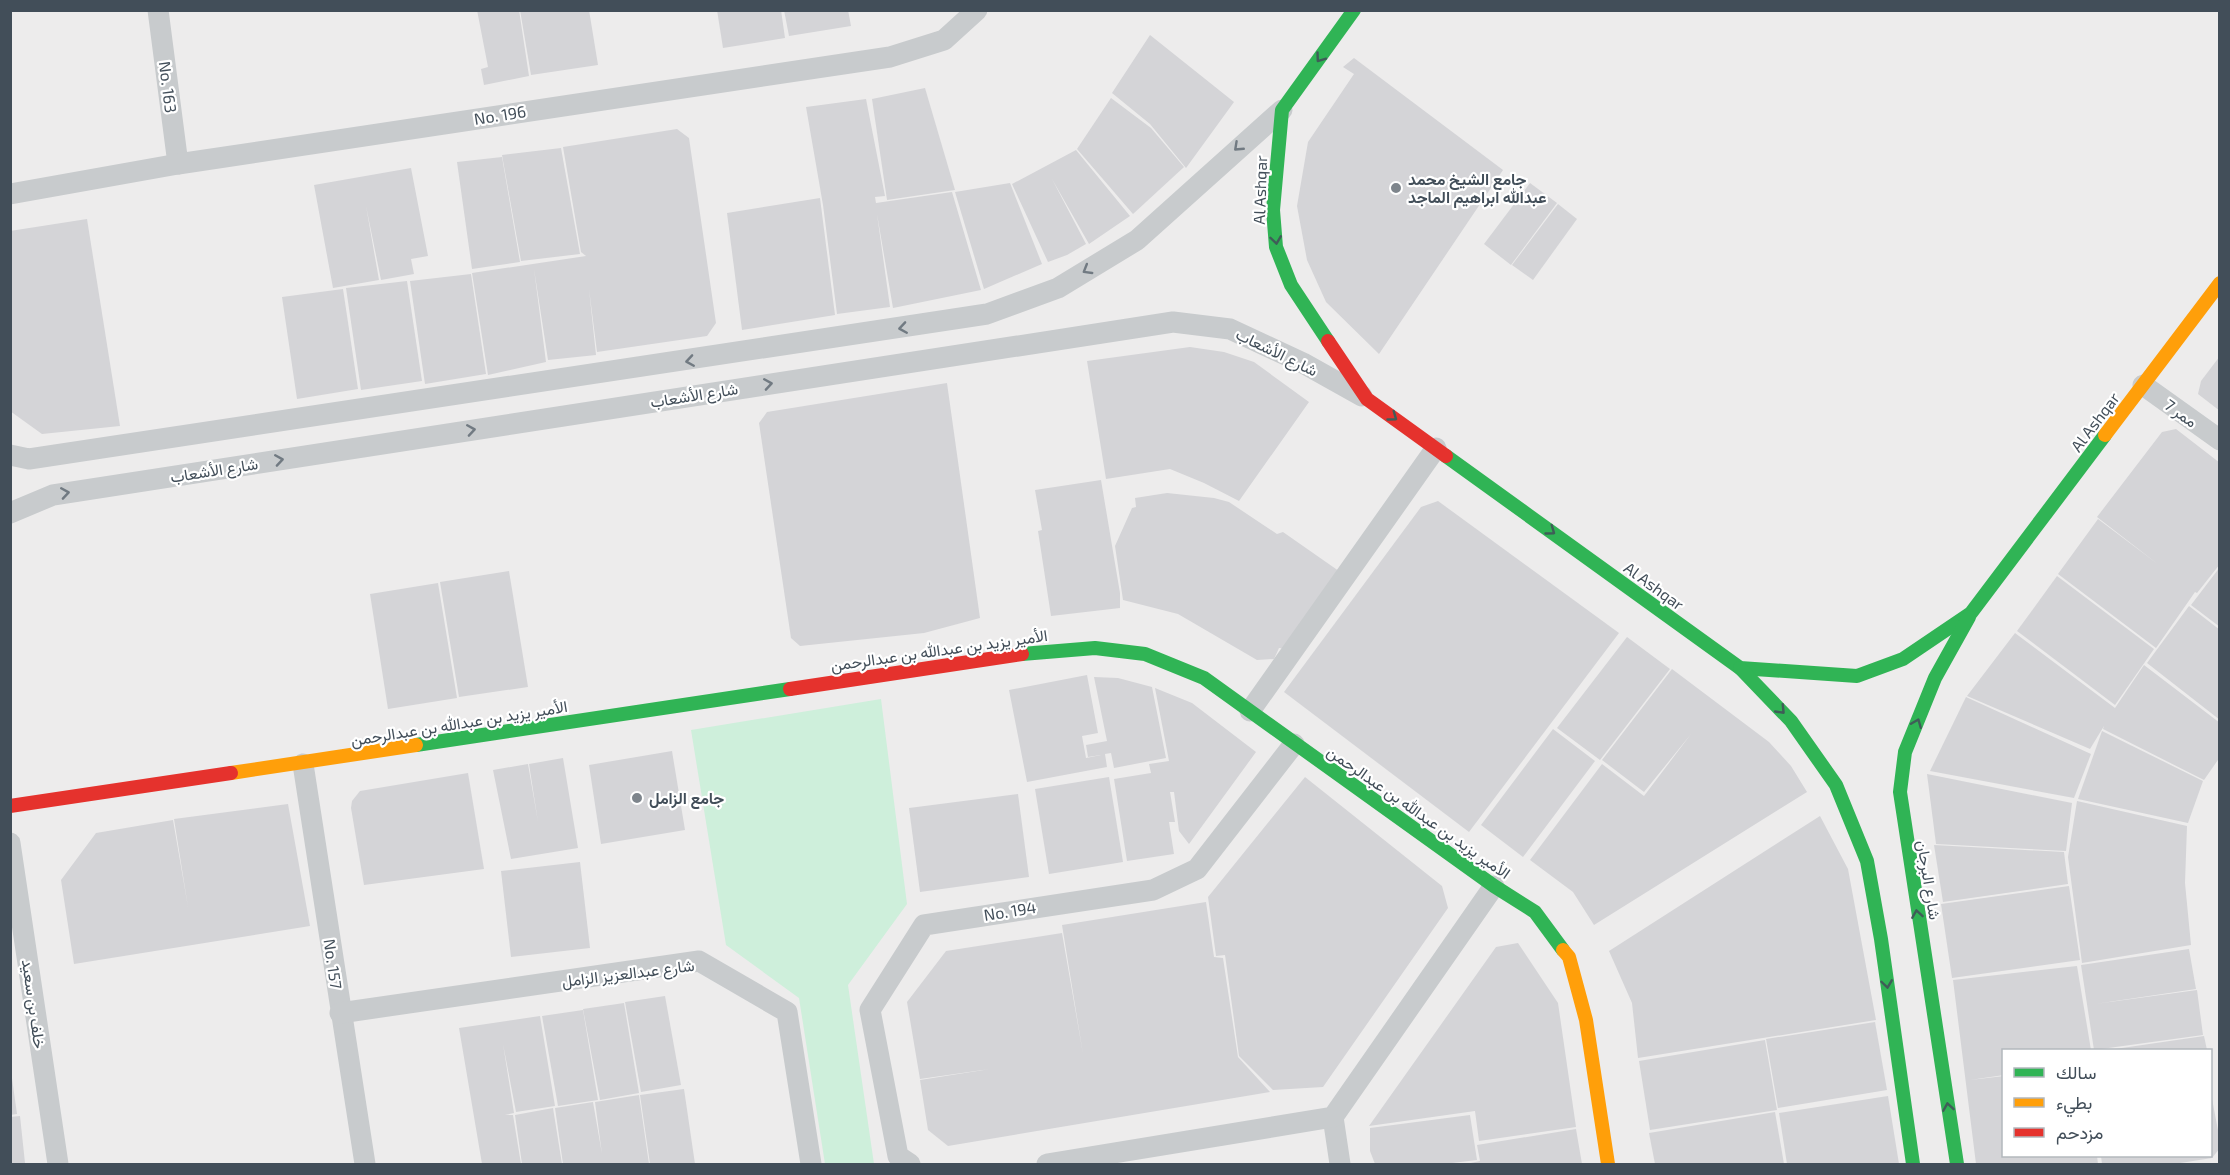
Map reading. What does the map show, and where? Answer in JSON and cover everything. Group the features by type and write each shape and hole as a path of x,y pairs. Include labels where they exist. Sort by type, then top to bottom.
{"street":[{"name":"No. 163","path":"158,10 178,164"},
{"name":"No. 196","path":"10,194 178,164 890,57 944,40 977,10"},
{"path":"1282,110 1354,10"},
{"name":"Al Ashqar","path":"1282,110 1273,210 1276,247 1291,285 1367,399 1740,668 1857,676 1903,659 1971,614 2220,283"},
{"name":"شارع الأشعاب","path":"10,456 41,458 685,362 987,314 1058,288 1137,240 1282,110"},
{"name":"شارع الأشعاب","path":"10,513 53,495 64,493 1173,322 1230,329 1303,363 1367,399"},
{"name":"ممر 7","path":"2143,385 2220,440"},
{"path":"1250,711 1436,448"},
{"name":"شارع البرجان","path":"1957,1164 1900,792 1905,752 1935,678 1971,614"},
{"name":"الأمير يزيد بن عبدالله بن عبدالرحمن","path":"10,807 1046,650 1095,648 1145,654 1204,678 1494,886 1535,912 1569,957 1586,1020 1608,1164"},
{"path":"1740,668 1791,721 1836,785 1867,861 1883,951 1913,1164"},
{"name":"No. 194","path":"910,1164 898,1156 870,1010 924,925 1153,890 1197,869 1294,744"},
{"name":"No. 157","path":"303,764 365,1164"},
{"name":"خلف بن سعيد","path":"10,843 58,1164"},
{"path":"1340,1164 1333,1117 1494,886"},
{"name":"شارع عبدالعزيز الزامل","path":"340,1013 699,962 787,1012 811,1164"},
{"path":"1047,1164 1333,1117"}],"green space":[{"path":"881,699 907,904 848,985 874,1164 825,1164 799,998 726,945 691,730"}],"building":[{"path":"477,10 519,10 529,76 484,85 481,69 488,67"},
{"path":"520,10 589,10 598,65 531,75"},
{"path":"717,10 781,10 785,38 723,48"},
{"path":"784,10 848,10 851,26 789,36"},
{"path":"1150,35 1234,102 1186,168 1150,124 1112,93"},
{"name":"جامع الشيخ محمد عبدالله ابراهيم الماجد","path":"1354,58 1503,170 1379,354 1326,302 1307,260 1297,206 1308,142 1354,74 1343,67"},
{"path":"925,88 955,190 887,200 872,99"},
{"path":"1111,98 1151,128 1184,167 1133,214 1077,149"},
{"path":"866,99 885,196 875,197 876,203 952,192 981,290 893,308 877,214 890,307 837,314 823,205 806,107"},
{"path":"677,129 689,138 716,323 707,336 597,352 589,289 596,355 548,360 534,269 546,362 488,375 472,273 586,256 581,252 563,147"},
{"path":"561,148 580,254 521,261 502,155"},
{"path":"1076,150 1130,216 1089,244 1052,179 1086,244 1067,255 1048,262 1012,184"},
{"path":"502,157 520,262 472,269 457,162"},
{"path":"411,168 428,256 411,259 414,274 381,280 366,206 379,280 333,288 314,185"},
{"path":"1010,183 1042,264 984,289 955,192"},
{"path":"1530,183 1557,203 1511,265 1484,244"},
{"path":"820,198 835,315 742,330 727,213"},
{"path":"1558,204 1577,219 1533,280 1512,265"},
{"path":"87,219 120,426 42,434 10,411 10,231"},
{"path":"471,274 486,374 425,384 410,281"},
{"path":"407,281 422,381 361,390 346,288"},
{"path":"343,289 358,389 297,399 282,297"},
{"path":"1190,347 1224,352 1254,362 1309,402 1239,501 1170,469 1106,479 1087,361"},
{"path":"2220,356 2220,411 2198,394 2201,381"},
{"path":"947,383 980,618 924,633 800,646 791,638 759,423 767,412"},
{"path":"2176,429 2220,463 2220,564 2197,593 2195,592 2156,648 2058,574 2098,519 2159,565 2097,517 2162,432"},
{"path":"1101,480 1120,593 1120,608 1051,616 1038,531 1042,530 1035,490"},
{"path":"1167,493 1214,498 1229,502 1277,534 1283,532 1346,576 1287,649 1279,648 1274,659 1257,660 1178,614 1123,600 1115,546 1132,508 1136,507 1135,498"},
{"path":"1438,501 1619,633 1469,832 1284,692 1421,507"},
{"path":"2220,567 2220,627 2191,605"},
{"path":"509,571 528,687 459,697 440,582"},
{"path":"2057,576 2154,649 2115,705 2017,631"},
{"path":"438,583 457,698 388,709 370,594"},
{"path":"2189,606 2220,630 2220,720 2147,663"},
{"path":"2015,633 2115,708 2144,665 2220,723 2220,757 2204,780 2103,729 2104,726 2090,749 1967,696"},
{"path":"1627,637 1670,669 1600,760 1557,728"},
{"path":"1672,669 1769,742 1791,766 1807,792 1594,925 1573,892 1530,860 1602,764 1644,796 1691,734 1644,792 1602,760"},
{"path":"1087,675 1098,733 1082,736 1086,758 1101,755 1088,757 1086,745 1107,741 1094,677 1118,678 1152,687 1166,758 1114,768 1111,753 1105,754 1107,767 1027,782 1009,690"},
{"path":"1155,688 1192,703 1256,752 1189,844 1179,831 1174,792 1170,792 1175,822 1169,822 1174,854 1127,861 1114,779 1151,773 1149,764 1169,761"},
{"path":"1966,697 2091,754 2074,798 1930,771"},
{"path":"1553,729 1595,761 1523,857 1481,825"},
{"path":"2102,731 2203,781 2188,823 2078,799"},
{"name":"جامع الزامل","path":"672,751 685,830 601,844 589,765"},
{"path":"563,758 578,848 511,859 493,770 528,764 538,822 529,764"},
{"path":"468,773 484,869 364,885 351,808 352,801 360,791"},
{"path":"1927,774 2072,803 2066,851 1936,844"},
{"path":"1109,777 1123,862 1049,874 1035,789"},
{"path":"1305,777 1442,886 1448,908 1323,1087 1273,1090 1239,1056 1225,955 1216,956 1208,897"},
{"path":"1018,794 1029,877 920,892 909,808"},
{"path":"2077,801 2187,826 2185,883 2191,945 2082,963 2068,857"},
{"path":"288,804 310,926 74,964 61,880 96,833 173,820 188,907 174,819"},
{"path":"1820,816 1848,869 1876,1020 1638,1058 1632,1003 1609,951"},
{"path":"1934,845 2064,852 2068,884 1943,902"},
{"path":"580,862 590,948 511,957 501,871"},
{"path":"2069,886 2080,960 1952,978 1941,904"},
{"path":"1206,902 1214,957 1223,958 1238,1057 1270,1092 948,1146 928,1130 920,1080 990,1069 920,1079 907,1002 946,951 1062,933 1083,1054 1062,925"},
{"path":"1518,943 1558,1003 1576,1127 1479,1141 1475,1111 1369,1126 1496,947"},
{"path":"2189,949 2196,989 2095,1004 2197,990 2203,1035 2094,1049 2081,965"},
{"path":"2077,966 2091,1049 2002,1049 2002,1075 1970,1080 2002,1076 2002,1157 2097,1157 2098,1164 1976,1164 1953,980"},
{"path":"665,996 681,1085 641,1092 625,1002"},
{"path":"624,1003 639,1093 600,1100 583,1009"},
{"path":"583,1010 598,1100 558,1106 542,1016"},
{"path":"540,1016 555,1106 516,1112 503,1044 514,1113 505,1115 513,1115 521,1164 482,1164 459,1028"},
{"path":"1875,1022 1887,1090 1778,1108 1766,1039"},
{"path":"2204,1036 2207,1049 2115,1049"},
{"path":"1765,1040 1777,1110 1650,1130 1639,1061"},
{"path":"10,1064 17,1114 10,1115"},
{"path":"684,1089 695,1164 650,1164 640,1095"},
{"path":"639,1095 649,1164 563,1164 555,1108 593,1102 602,1154 595,1102"},
{"path":"1888,1096 1899,1164 1787,1164 1779,1113"},
{"path":"2212,1099 2220,1148 2212,1158 2174,1164 2102,1164 2101,1157 2212,1157"},
{"path":"553,1108 562,1164 522,1164 515,1115"},
{"path":"1775,1112 1784,1164 1655,1164 1649,1133"},
{"path":"1470,1115 1477,1160 1444,1164 1375,1164 1370,1151 1370,1128"},
{"path":"20,1116 25,1163 10,1164 10,1117"},
{"path":"1576,1129 1582,1164 1466,1164 1480,1161 1477,1145"}],"traffic: fast":[{"path":"1328,341 1291,285 1276,247 1273,210 1282,110 1354,10"},
{"path":"1446,456 1740,668 1857,676 1903,659 1971,613 2105,435"},
{"path":"1957,1164 1900,792 1905,752 1935,678 1969,617"},
{"path":"1022,654 1095,648 1145,654 1204,678 1494,886 1535,912 1563,950"},
{"path":"1740,668 1791,721 1836,785 1867,861 1881,939 1913,1164"},
{"path":"416,745 790,689"}],"traffic: slow":[{"path":"2105,435 2220,283"},
{"path":"231,773 416,745"},
{"path":"1563,950 1569,957 1586,1020 1608,1164"}],"traffic: jam":[{"path":"1328,341 1367,399 1446,456"},
{"path":"790,689 1022,654"},
{"path":"10,806 231,773"}],"place":[{"name":"جامع الشيخ محمد عبدالله ابراهيم الماجد","path":"1396,188"},
{"name":"جامع الزامل","path":"637,798"}]}
